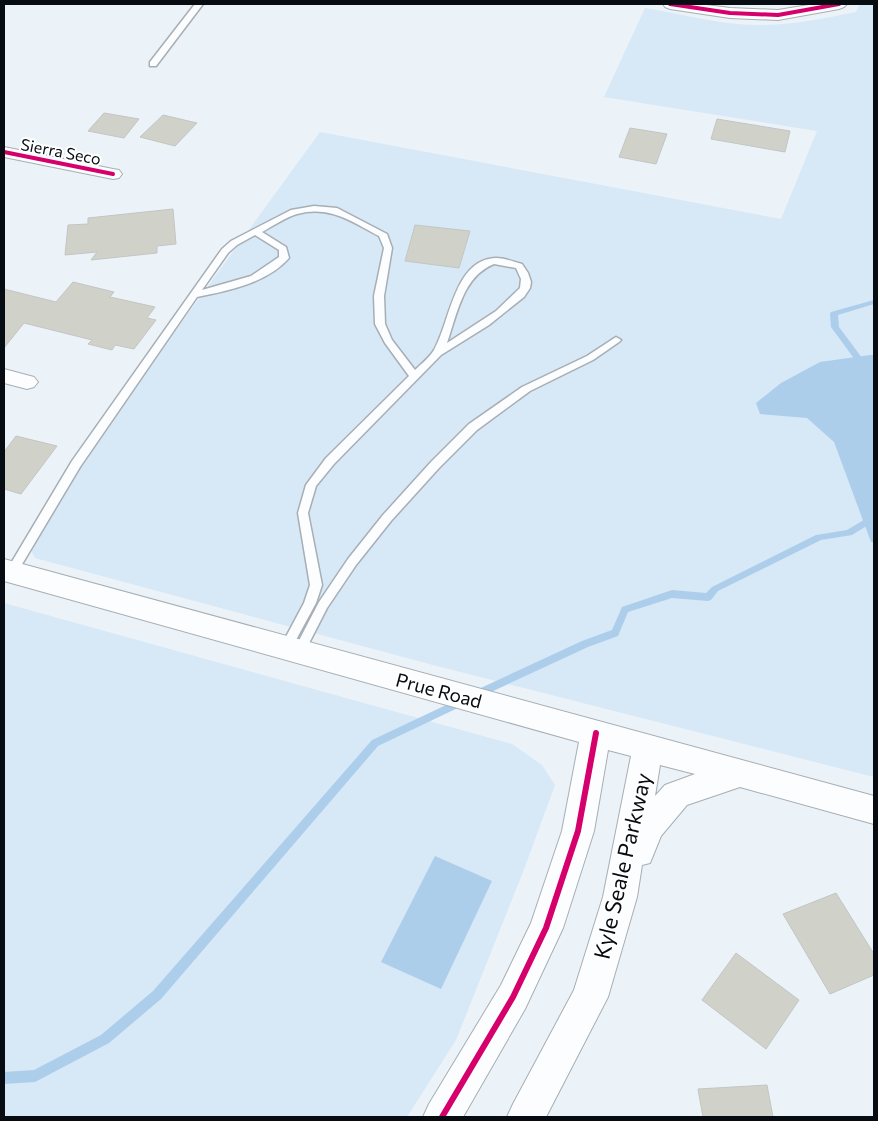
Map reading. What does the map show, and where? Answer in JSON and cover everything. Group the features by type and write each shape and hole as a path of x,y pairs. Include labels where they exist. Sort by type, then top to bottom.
{"main road":[{"name":"Prue Road","path":"8,572 874,810"},
{"path":"442,1117 513,998 546,928 578,832 596,734"},
{"name":"Kyle Seale Parkway","path":"526,1117 590,997 618,900 648,748"},
{"path":"618,900 648,827 676,795 740,773"}],"street":[{"path":"670,4 730,13 770,14 812,10 839,4"},
{"name":"Sierra Seco","path":"4,152 113,174"},
{"path":"4,376 27,382"}],"lane":[{"path":"153,64 199,4"},
{"path":"8,572 76,464 225,251 234,243 294,212 314,209 334,210 383,234 388,248 379,296 380,324 388,341 415,376"},
{"path":"194,295 222,289 246,280 274,267 284,258 283,249 256,232"},
{"path":"299,652 316,584 303,513 311,485 330,461 438,353 512,303 525,288 525,274 519,266 493,261 479,267 462,287 445,340 438,353"},
{"path":"299,652 323,605 352,562 387,518 472,427 526,389 590,358 616,340"}],"shaded area":[{"path":"860,4 874,4 874,777 433,665 35,558 25,538 320,132 781,219 817,131 604,97 645,8 725,23 767,25 812,20 856,12"},
{"path":"4,603 512,744 542,765 555,785 523,872 456,1040 407,1117 4,1117"}],"water":[{"path":"874,355 874,542 871,542 834,442 807,418 760,414 756,403 781,383 820,362"},
{"path":"435,856 492,881 441,989 381,962"}],"building":[{"path":"104,113 139,119 124,138 88,131"},
{"path":"163,115 197,123 175,146 140,137"},
{"path":"717,119 790,131 785,152 711,139"},
{"path":"630,128 667,134 656,164 619,157"},
{"path":"173,209 176,244 157,246 157,253 91,260 97,252 65,255 68,225 88,224 88,218"},
{"path":"415,225 470,231 459,268 405,261"},
{"path":"73,282 114,292 110,297 155,307 147,318 156,320 134,349 115,345 112,350 88,344 92,340 24,323 4,348 4,289 56,302"},
{"path":"16,436 57,446 21,494 4,489 4,452"},
{"path":"836,893 874,954 874,975 830,994 783,914"},
{"path":"736,953 799,1000 766,1049 702,1000"},
{"path":"767,1085 773,1117 703,1117 698,1089"}],"waterway":[{"path":"864,366 835,327 834,314 874,302"},
{"path":"475,695 585,644 615,633 625,610 672,594 708,597 715,589 819,537 849,533 870,520 874,511"},
{"path":"4,1078 35,1076 105,1039 157,995 375,743 461,702"}],"cycle path":[{"path":"670,4 730,13 778,15 839,4"},
{"path":"4,152 113,174"},
{"path":"442,1117 513,997 546,928 578,831 596,733"}]}
